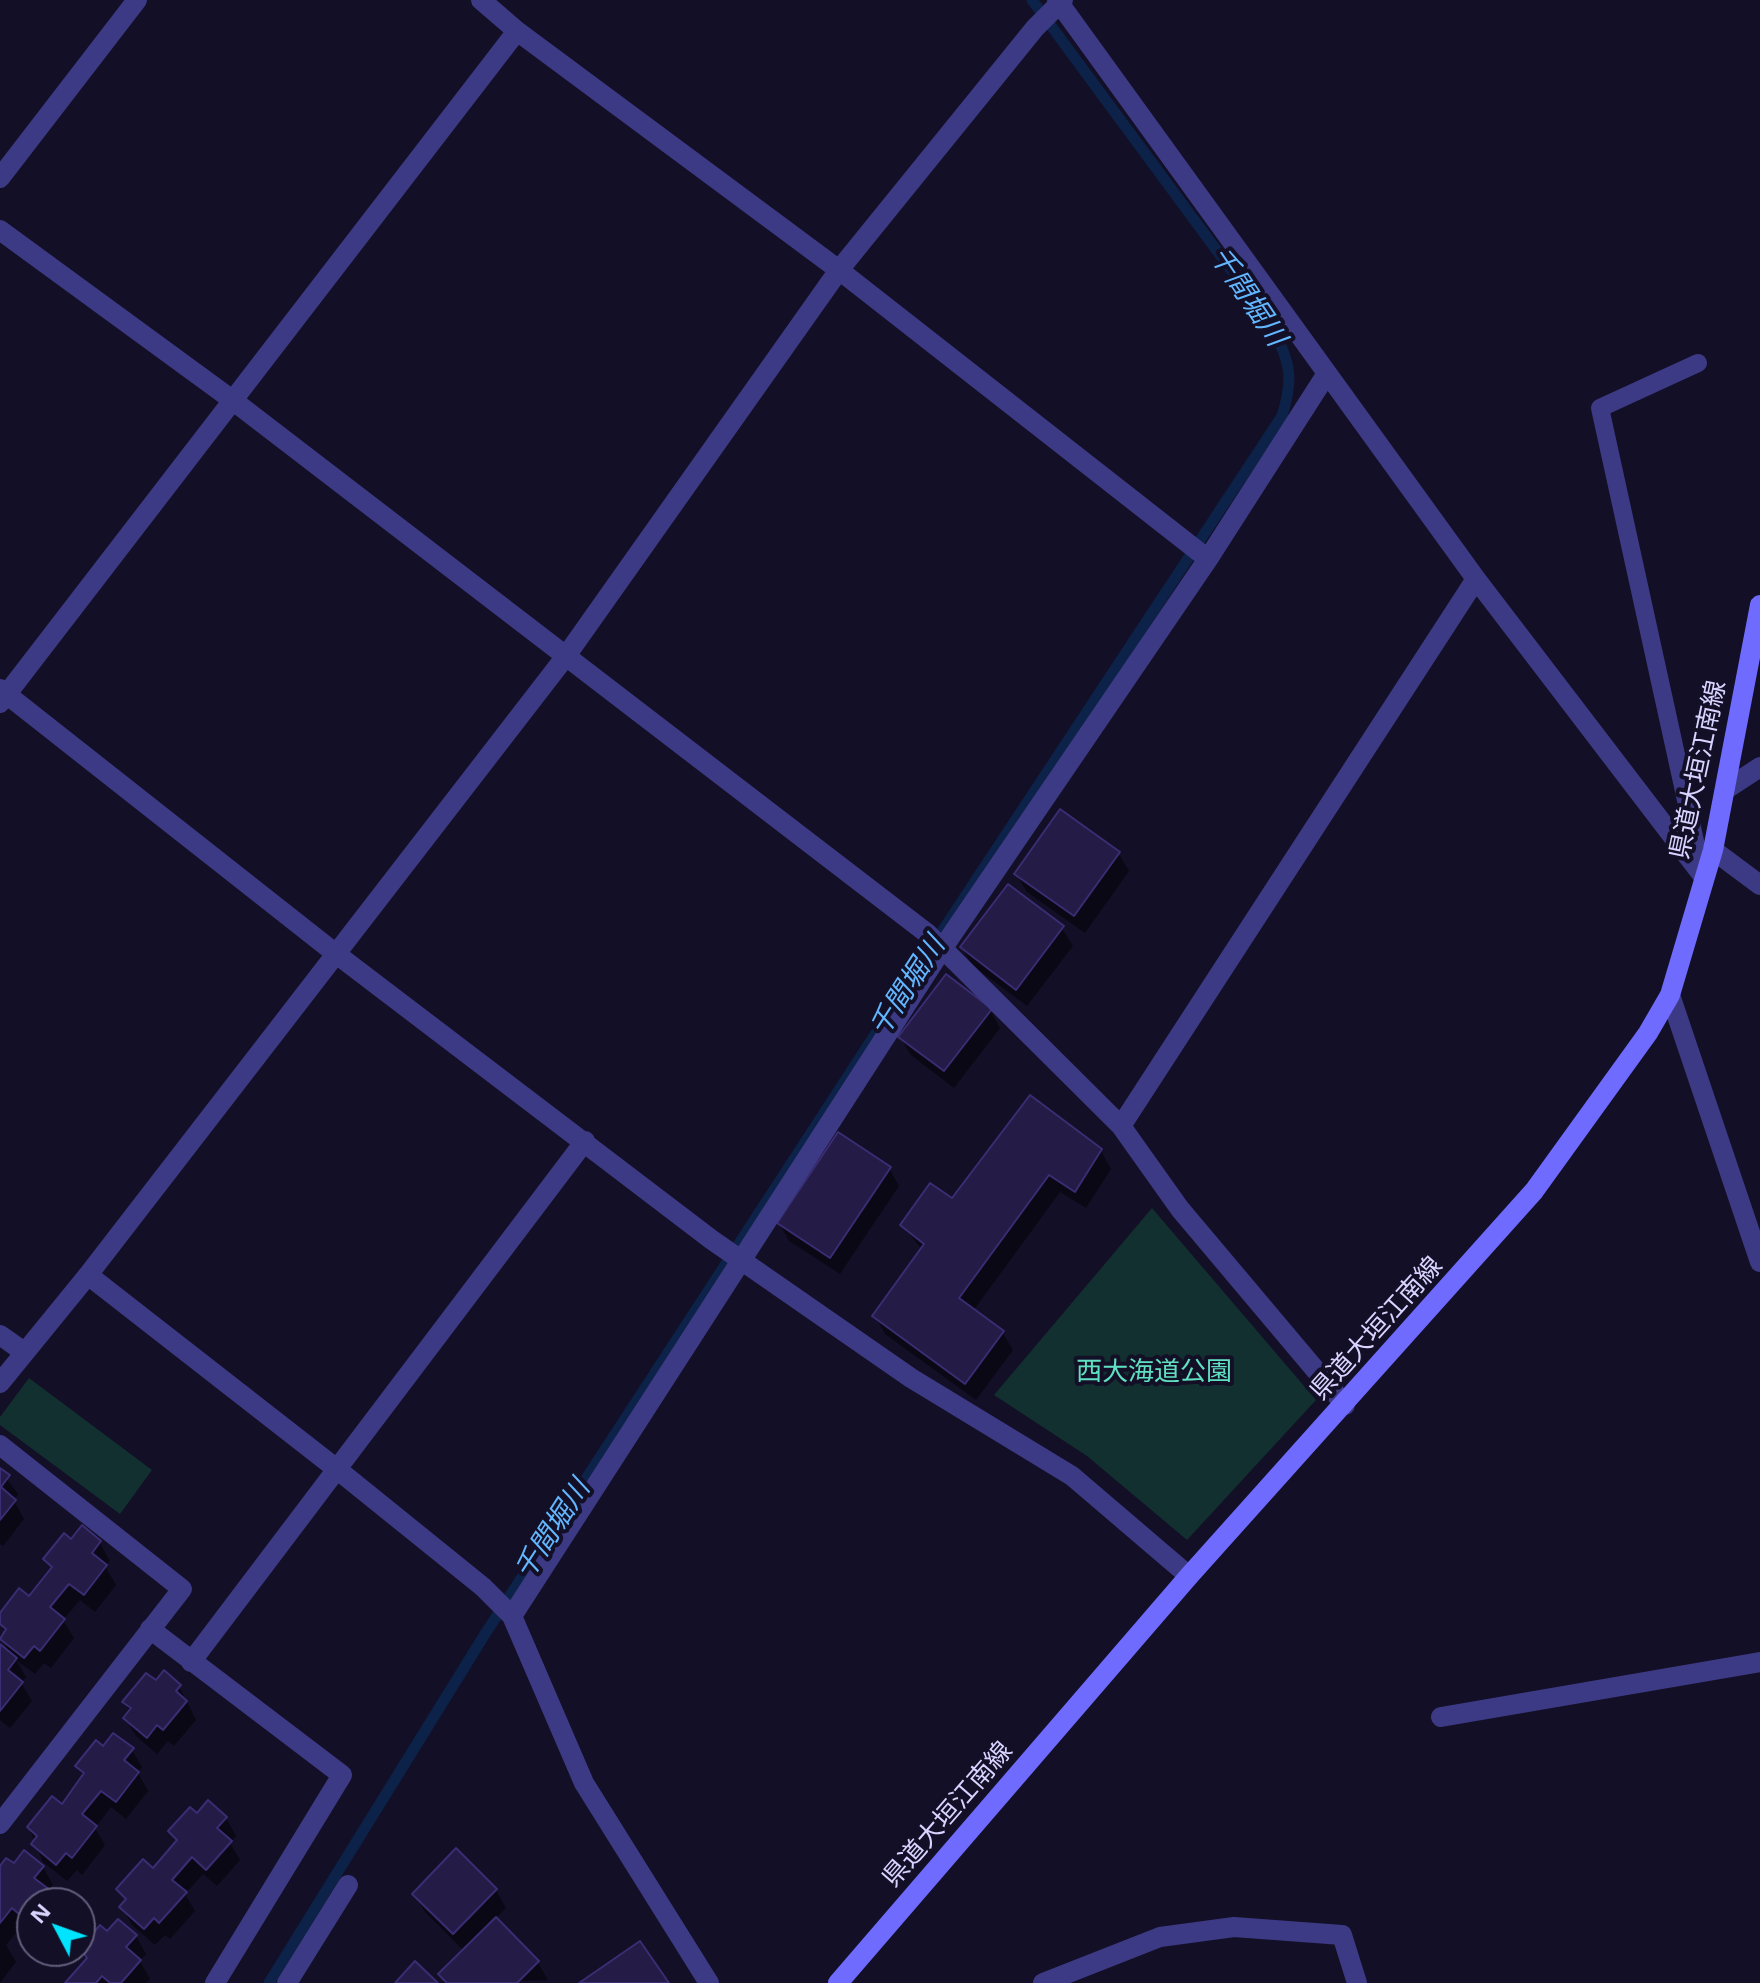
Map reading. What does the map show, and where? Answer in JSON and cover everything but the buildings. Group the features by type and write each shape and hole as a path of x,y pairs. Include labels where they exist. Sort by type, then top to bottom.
{"main road":[{"name":"県道大垣江南線","path":"838,1983 1189,1576 1534,1191 1648,1033 1670,995 1713,850 1760,605"}],"street":[{"path":"0,178 137,0"},
{"path":"481,0 517,31 839,270 1204,556"},
{"path":"0,1383 88,1275 566,656 839,270 1052,9 1476,579 1703,876"},
{"path":"517,31 2,695 712,1240 911,1378 1072,1476 1189,1576"},
{"path":"0,230 231,399 935,941 1121,1126 1180,1209 1345,1405"},
{"path":"509,1613 739,1258 935,941 1204,556 1326,375"},
{"path":"1121,1126 1476,579"},
{"path":"1725,790 1760,767"},
{"path":"1713,850 1760,885"},
{"path":"1670,995 1752,1209 1760,1262"},
{"path":"191,1662 585,1141"},
{"path":"88,1275 338,1470 483,1587 509,1613 584,1783 709,1983"},
{"path":"0,1335 24,1352"},
{"path":"0,1445 182,1589 0,1824"},
{"path":"150,1629 342,1775 215,1983"},
{"path":"1441,1717 1760,1662"},
{"path":"287,1983 348,1885"},
{"path":"1043,1983 1160,1937 1234,1927 1342,1935 1357,1983"}],"lane":[{"path":"1698,363 1600,408 1703,876"}],"green space":[{"name":"西大海道公園","path":"1152,1208 1316,1400 1187,1540 1087,1456 994,1395"},
{"path":"29,1378 152,1470 120,1514 0,1425 0,1417"}],"waterway":[{"name":"千間堀川","path":"939,936 1282,416 1288,390 1286,359 1271,324 1032,0"},
{"name":"千間堀川","path":"269,1983 485,1634 919,967"}]}
